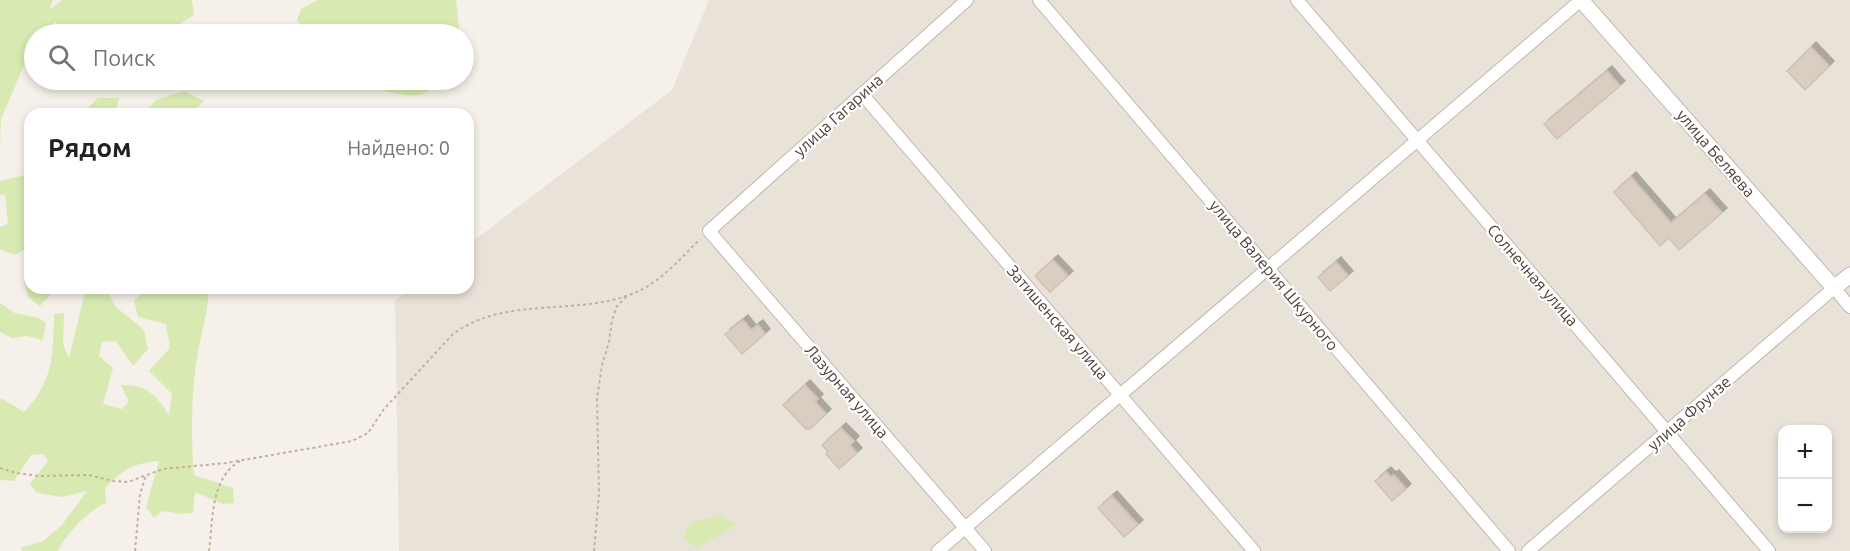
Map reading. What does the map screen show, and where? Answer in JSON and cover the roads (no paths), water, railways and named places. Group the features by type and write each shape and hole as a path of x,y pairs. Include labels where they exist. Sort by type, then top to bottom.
{"street":[{"name":"улица Гагарина","path":"709,231 967,0"},
{"name":"улица Валерия Шкурного","path":"1039,0 1509,551"},
{"name":"Солнечная улица","path":"1297,0 1769,551"},
{"path":"938,551 1581,0"},
{"name":"улица Беляева","path":"1581,0 1850,307"},
{"name":"Затишенская улица","path":"862,94 1254,551"},
{"name":"Лазурная улица","path":"709,231 985,551"},
{"name":"улица Фрунзе","path":"1528,551 1850,275"}]}
